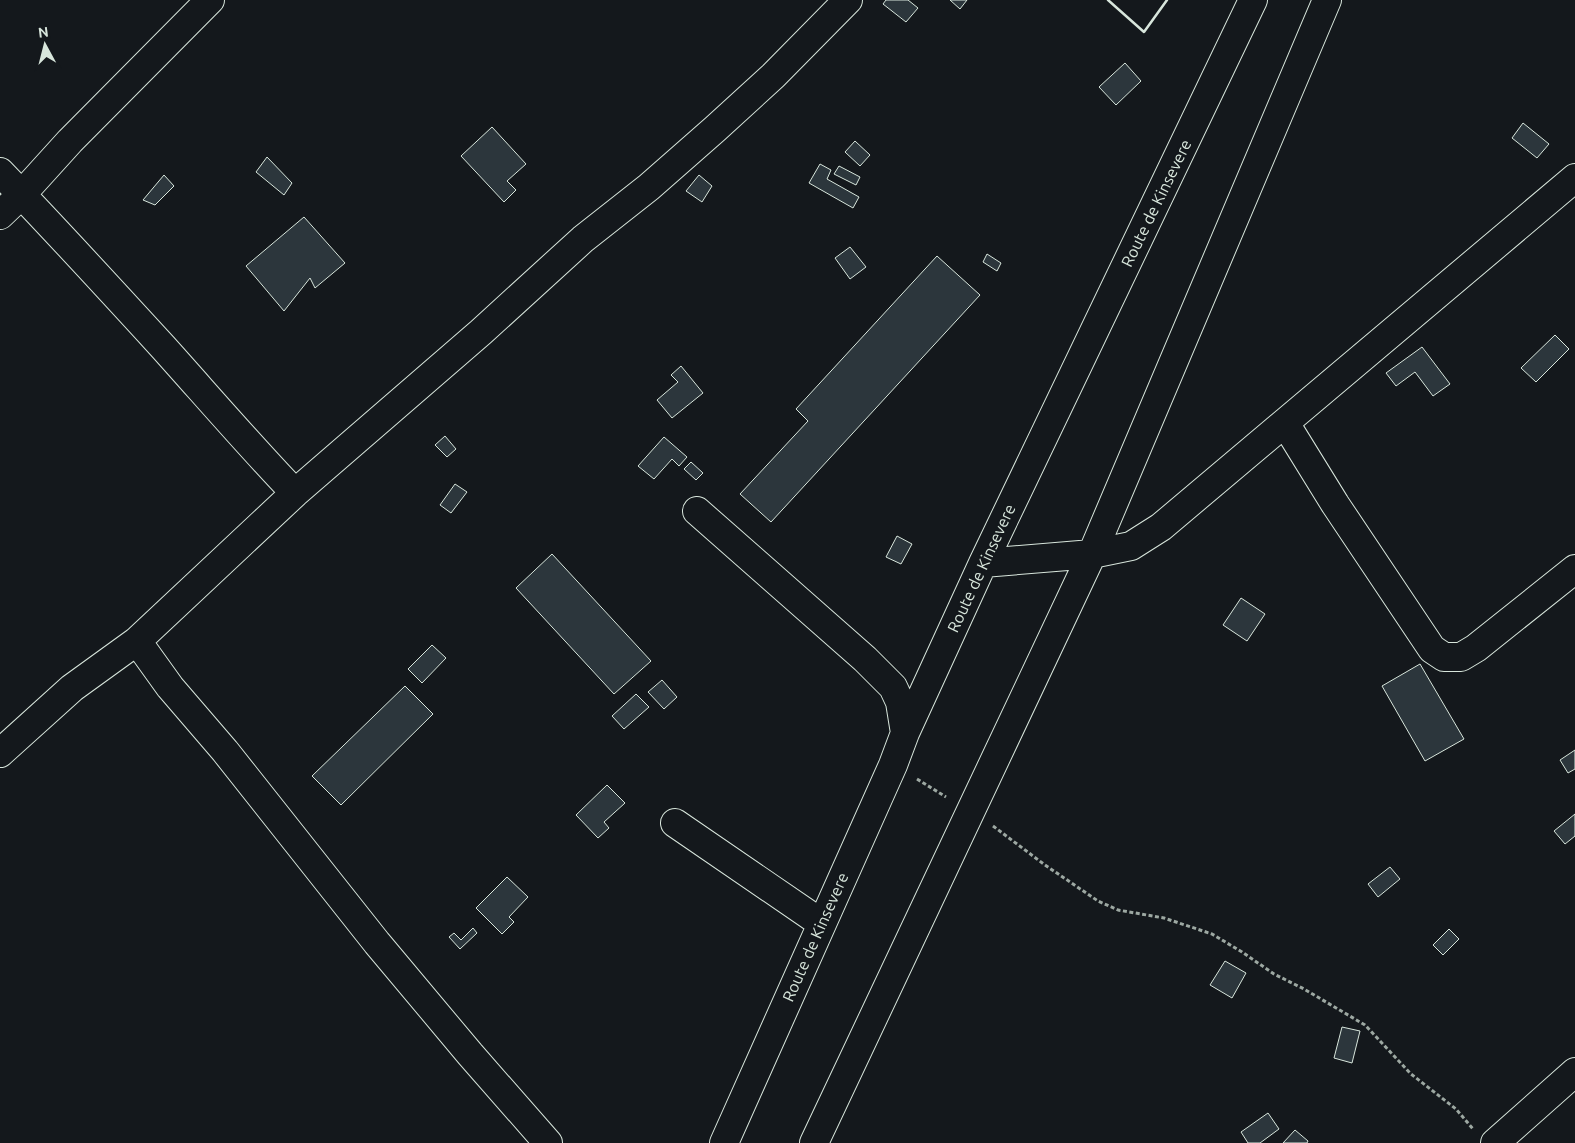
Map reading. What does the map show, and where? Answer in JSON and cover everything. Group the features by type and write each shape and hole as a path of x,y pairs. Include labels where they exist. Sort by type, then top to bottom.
{"street":[{"path":"0,215 22,194 70,140 210,0"},
{"path":"0,753 72,688 137,641 295,493 480,332 583,239 649,187 715,129 773,76 848,0"},
{"name":"Route de Kinsevere","path":"724,1143 982,563 1253,0"},
{"path":"814,1143 1092,554 1327,0"},
{"path":"0,172 163,346 224,418 295,493"},
{"path":"982,563 1092,554 1131,546 1161,527 1575,178"},
{"path":"1285,423 1335,504 1397,598 1432,649 1444,657 1461,657 1476,648 1575,569"},
{"path":"697,511 865,659 893,687 900,702 905,733"},
{"path":"137,641 170,687 225,751 377,942 470,1054 548,1143"},
{"path":"675,823 821,923"},
{"path":"1487,1140 1575,1072"}],"path":[{"path":"893,765 987,821 1045,865 1098,901 1118,910 1164,918 1212,934 1274,974 1304,989 1364,1025 1411,1074 1456,1109 1487,1140"}],"building":[{"path":"886,0 908,0 918,8 906,22 883,4"},
{"path":"950,0 967,0 960,9"},
{"path":"1125,63 1141,81 1116,105 1099,87"},
{"path":"1523,123 1549,144 1537,158 1512,138"},
{"path":"492,127 526,164 507,181 516,190 504,202 461,156"},
{"path":"855,141 870,155 860,166 845,152"},
{"path":"267,157 292,183 284,195 256,172"},
{"path":"820,164 831,170 827,179 859,197 853,208 809,183"},
{"path":"839,166 860,177 856,185 834,174"},
{"path":"164,175 174,186 155,205 143,200"},
{"path":"699,175 712,186 702,202 686,191"},
{"path":"304,217 345,263 315,288 310,278 284,311 246,266"},
{"path":"850,247 866,267 850,279 835,258"},
{"path":"987,254 1001,263 997,271 983,262"},
{"path":"937,256 980,295 771,522 740,494 808,421 796,409"},
{"path":"1555,335 1569,349 1536,382 1521,368"},
{"path":"1422,347 1450,384 1433,396 1415,372 1396,386 1386,373"},
{"path":"681,366 703,393 672,418 657,400 678,382 671,375"},
{"path":"445,436 456,449 447,457 435,445"},
{"path":"664,437 687,457 679,466 672,459 654,479 638,466"},
{"path":"691,462 703,473 696,480 684,469"},
{"path":"455,484 467,492 451,513 440,505"},
{"path":"897,536 912,544 901,564 886,557"},
{"path":"552,554 651,661 614,694 516,588"},
{"path":"1241,598 1265,614 1247,641 1223,625"},
{"path":"432,645 446,658 422,683 408,669"},
{"path":"1420,664 1464,739 1425,761 1382,686"},
{"path":"662,680 677,697 664,709 648,692"},
{"path":"405,686 433,714 341,805 312,776"},
{"path":"636,694 649,707 624,729 612,716"},
{"path":"1575,750 1575,769 1568,773 1560,760"},
{"path":"607,785 625,803 604,822 609,828 598,838 576,815"},
{"path":"1575,814 1575,836 1565,844 1554,831"},
{"path":"1390,867 1400,879 1378,897 1368,884"},
{"path":"507,877 528,897 509,917 514,922 502,934 476,908"},
{"path":"473,928 477,933 460,949 449,937 454,933 461,940"},
{"path":"1449,929 1459,939 1443,955 1433,945"},
{"path":"1225,961 1246,973 1232,998 1210,985"},
{"path":"1342,1027 1360,1031 1352,1063 1334,1058"},
{"path":"1268,1113 1279,1129 1260,1143 1248,1143 1241,1132"},
{"path":"1295,1130 1308,1141 1307,1143 1283,1143"}],"wall":[{"path":"1108,0 1144,32 1167,0"}]}
